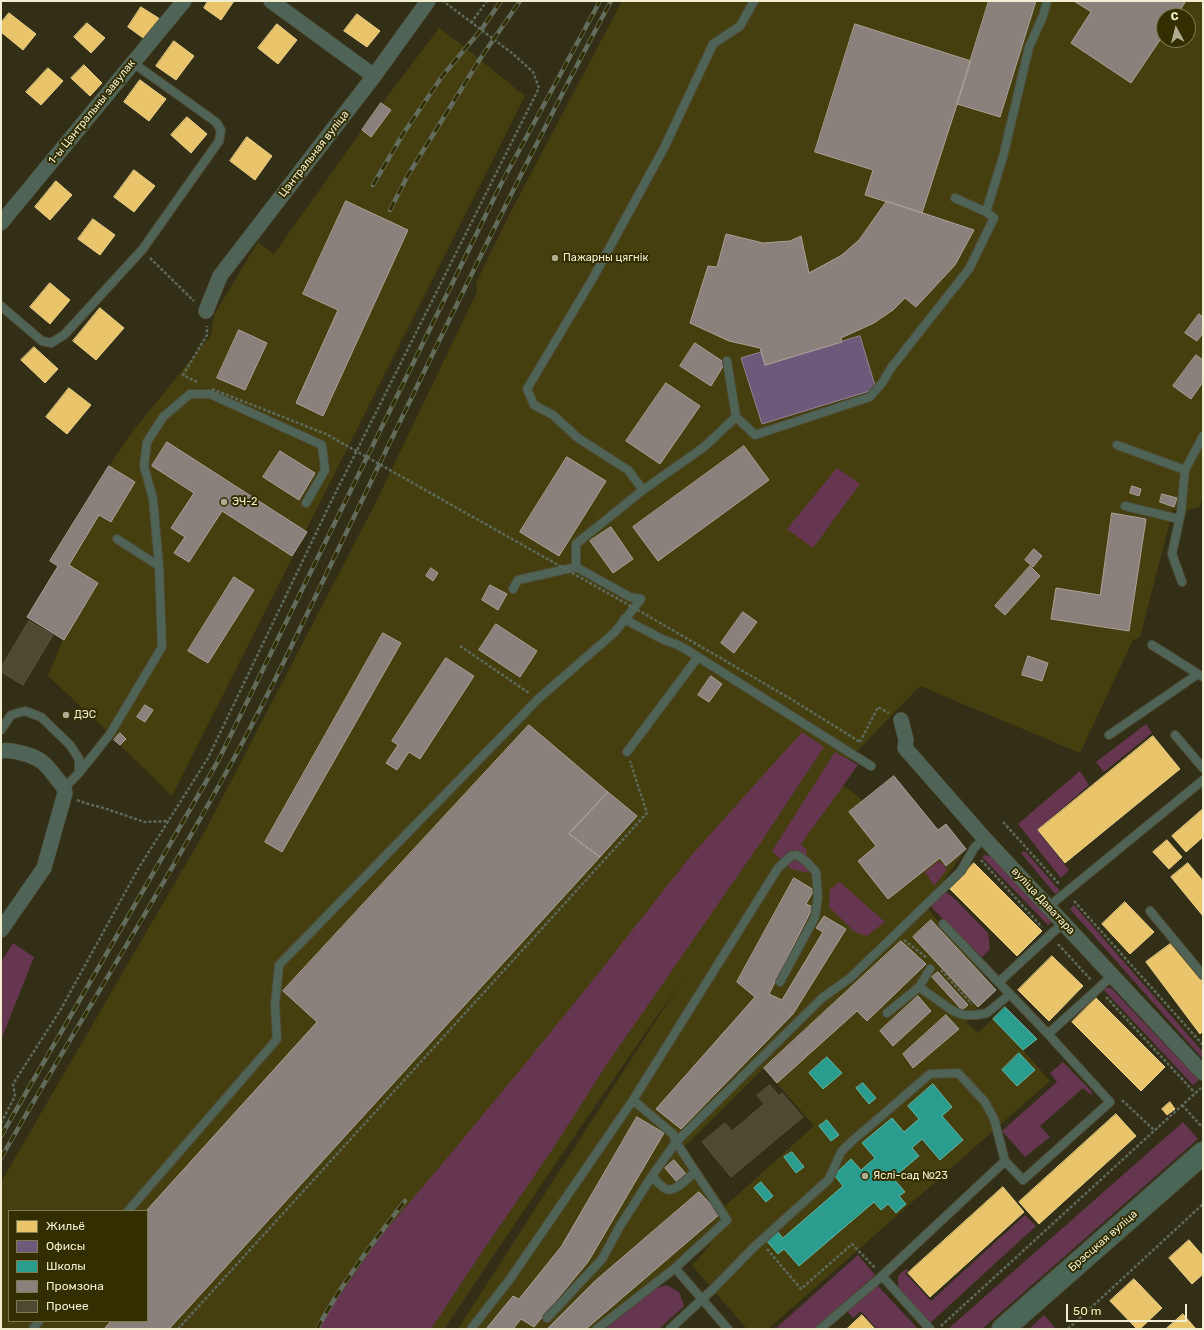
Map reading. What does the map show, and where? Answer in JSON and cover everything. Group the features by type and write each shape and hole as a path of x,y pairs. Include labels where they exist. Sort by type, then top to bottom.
{"main road":[{"name":"Брэсцкая вуліца","path":"1002,1329 1203,1153"}],"street":[{"name":"1-ы Цэнтральны завулак","path":"1,223 184,1"},
{"path":"271,1 374,76"},
{"name":"Цэнтральная вуліца","path":"206,311 220,276 374,76 428,1"},
{"name":"вуліца Даватара","path":"901,720 906,740 904,748 984,838 1203,1073"},
{"path":"1,751 5,750 26,755 41,761 64,790 44,868 1,930"}],"lane":[{"path":"643,490 628,470 578,438 553,415 534,405 527,389 593,278 664,148 712,44 740,26 754,1"},
{"path":"986,212 1003,157 1029,46 1044,16 1048,1"},
{"path":"1,306 42,341 51,343 64,334 142,250 219,141 221,130 216,122 133,63"},
{"path":"727,361 736,417 755,435 870,397 969,269 994,218 986,212 955,198"},
{"path":"64,790 110,734 162,647 159,566 153,499 144,466 147,442 163,417 190,394 210,394 322,445 325,470 306,503"},
{"path":"576,566 576,544 643,490 704,447 736,417"},
{"path":"1182,582 1172,554 1179,519 1185,470 1203,436"},
{"path":"1117,445 1185,470"},
{"path":"1125,506 1179,519"},
{"path":"117,539 159,566"},
{"path":"129,1210 277,1039 275,1005 279,964 538,698 614,632 641,599 630,597 576,566 518,580 513,589"},
{"path":"624,619 664,640 678,645 871,766"},
{"path":"1109,735 1200,676 1152,645"},
{"path":"628,752 698,657"},
{"path":"1,730 11,715 25,711 41,717 70,745 79,759 79,773"},
{"path":"1175,735 1203,768"},
{"path":"1048,907 1203,780"},
{"path":"547,1318 602,1259 620,1226 676,1142 822,998 850,978 960,871 974,848 984,838"},
{"path":"471,1329 510,1279 633,1100 778,868 791,856 797,856 807,862 816,872 818,896 815,917 780,982"},
{"path":"1150,911 1203,975"},
{"path":"999,982 1063,923"},
{"path":"670,1329 829,1179 841,1152 851,1142 930,1074 958,1073 985,1102 994,1119 1005,1160 1024,1180 1110,1102 1048,1034 943,924"},
{"path":"887,1013 919,987 930,969"},
{"path":"1048,1034 1112,976"},
{"path":"919,987 953,1011 964,1015 988,1014 1010,994"},
{"path":"597,1329 675,1268 727,1220 676,1142 673,1134 633,1100"},
{"path":"820,1329 882,1276 1005,1160"},
{"path":"652,1176 666,1189 671,1190 675,1189 695,1172"},
{"path":"675,1268 728,1329"},
{"path":"882,1276 930,1329"}],"path":[{"path":"1,1123 16,1096 13,1084 61,1010 138,869 208,758 330,504 539,88 533,72 444,1"},
{"path":"471,23 487,1"},
{"path":"142,250 180,288 206,311 207,335 183,375 201,383"},
{"path":"206,386 326,434 643,613 791,699 860,742 878,707 901,720"},
{"path":"460,646 517,686 538,698"},
{"path":"178,1329 647,813 628,752"},
{"path":"64,790 85,804 107,809 144,822 168,820"},
{"path":"1003,822 1203,1045"},
{"path":"938,1329 1203,1086"},
{"path":"1182,1105 1203,1128"},
{"path":"1068,1329 1203,1204"},
{"path":"761,1242 801,1289 852,1244 882,1276"}],"shaded area":[{"path":"622,1 1203,1 1203,496 1199,507 1181,512 1173,510 1140,637 1133,640 1080,753 920,686 832,777 863,800 894,776 938,830 946,824 966,849 935,892 923,903 996,990 978,1007 964,1025 967,1023 978,1033 993,1019 1018,1044 1050,1081 768,1329 747,1329 692,1265 713,1242 598,1329 458,1329 684,977 444,1329 1,1329 1,1182 204,833 374,506 477,292 476,283 509,215","holes":["764,1068 814,1126 725,1206 684,1147"]},
{"path":"439,28 525,96 172,796 105,729 48,676 63,640 58,566 50,561 129,436 211,335 214,315 258,242 274,254 362,130"},
{"path":"837,468 860,484 813,548 787,529"},
{"path":"1146,724 1152,733 1104,772 1096,762"},
{"path":"802,732 824,747 759,845 607,1064 552,1150 431,1329 319,1329 333,1305 380,1237 529,1059 689,858"},
{"path":"835,752 858,765 801,844 806,849 809,873 791,869 772,851"},
{"path":"1080,771 1089,785 1037,830 1069,870 1061,878 1018,824"},
{"path":"1025,851 1060,891 1055,894 1021,853"},
{"path":"985,855 990,856 1051,919 1052,922 1048,925 982,857"},
{"path":"939,861 947,869 934,886 925,872"},
{"path":"840,882 885,922 867,936 855,932 829,907 830,889"},
{"path":"946,892 956,900 988,933 990,949 982,957 934,910 930,904"},
{"path":"1074,905 1203,1052 1203,1059 1070,909"},
{"path":"13,943 34,957 1,1040 1,962"},
{"path":"1111,988 1199,1080 1193,1085 1103,989"},
{"path":"1063,1062 1092,1092 1091,1095 1083,1088 1040,1126 1050,1137 1025,1157 1002,1131 1057,1082 1050,1073"},
{"path":"1183,1122 1198,1139 982,1329 948,1329"},
{"path":"1025,1215 1036,1226 929,1324 913,1308 903,1295 899,1288 898,1281 899,1275 906,1269 908,1271 905,1273 931,1301"},
{"path":"858,1255 875,1275 814,1329 775,1329"},
{"path":"876,1284 918,1329 877,1329 861,1311 853,1318 847,1311"},
{"path":"667,1285 679,1292 684,1306 659,1329 605,1329 654,1289"},
{"path":"1044,1315 1056,1329 1029,1329"}],"building: Жильё":[{"path":"208,1 234,1 221,20 204,8"},
{"path":"141,7 160,19 146,40 128,27"},
{"path":"9,13 36,34 23,50 1,32 1,23"},
{"path":"357,14 380,31 367,47 344,31"},
{"path":"87,23 105,38 91,53 74,37"},
{"path":"277,24 297,40 278,64 258,48"},
{"path":"174,41 194,56 176,80 156,66"},
{"path":"84,65 102,83 90,96 71,78"},
{"path":"48,68 63,81 41,105 26,92"},
{"path":"140,80 166,99 149,121 124,102"},
{"path":"187,117 207,134 191,153 171,135"},
{"path":"247,137 272,156 255,180 230,161"},
{"path":"134,170 155,186 134,212 114,197"},
{"path":"56,181 72,195 50,220 35,207"},
{"path":"93,219 115,235 100,255 78,239"},
{"path":"50,283 70,300 50,324 30,307"},
{"path":"100,308 124,328 96,360 73,341"},
{"path":"34,347 58,369 45,383 21,360"},
{"path":"69,388 91,405 67,434 46,417"},
{"path":"1153,736 1180,769 1065,863 1038,830"},
{"path":"1203,809 1203,837 1186,852 1172,836"},
{"path":"1167,840 1182,857 1169,869 1153,852"},
{"path":"974,863 1042,931 1017,956 949,888"},
{"path":"1188,863 1203,881 1203,916 1171,877"},
{"path":"1125,902 1154,932 1130,954 1102,924"},
{"path":"1173,942 1203,982 1203,1031 1200,1034 1146,962"},
{"path":"1052,956 1083,986 1049,1021 1018,990"},
{"path":"1096,998 1165,1067 1141,1091 1072,1022"},
{"path":"1170,1102 1175,1109 1167,1115 1162,1109"},
{"path":"1116,1114 1136,1136 1039,1224 1019,1202"},
{"path":"1003,1187 1024,1212 930,1297 908,1273"},
{"path":"1189,1240 1203,1256 1203,1274 1192,1284 1169,1258"},
{"path":"1134,1279 1162,1308 1140,1329 1137,1329 1110,1301"},
{"path":"1183,1314 1196,1329 1166,1329"},
{"path":"862,1315 875,1329 847,1329"}],"building: Офисы":[{"path":"860,336 876,389 762,424 741,358 761,352 765,365"}],"building: Школы":[{"path":"1005,1007 1037,1039 1023,1050 993,1019"},
{"path":"1019,1053 1035,1070 1017,1086 1002,1070"},
{"path":"827,1057 842,1073 823,1089 809,1073"},
{"path":"863,1083 876,1098 869,1104 856,1088"},
{"name":"Яслі-сад №23","path":"933,1084 952,1107 942,1116 963,1140 940,1160 922,1139 912,1148 919,1156 893,1178 905,1192 899,1196 906,1204 896,1213 888,1204 881,1210 874,1202 799,1266 784,1249 778,1254 765,1239 776,1230 783,1238 843,1186 834,1175 851,1159 861,1170 875,1158 862,1143 892,1118 904,1132 919,1119 908,1106"},
{"path":"827,1120 839,1135 831,1141 819,1126"},
{"path":"792,1152 804,1167 796,1173 784,1157"},
{"path":"761,1182 773,1196 766,1202 754,1188"}],"building: Промзона":[{"path":"989,1 1036,1 1000,117 957,104"},
{"path":"1074,1 1186,1 1181,8 1156,8 1156,46 1131,83 1071,43 1091,12"},
{"path":"855,24 971,61 922,213 865,195 873,170 815,152"},
{"path":"381,103 391,110 371,137 362,130"},
{"path":"346,201 408,230 323,416 296,403 338,310 303,294"},
{"path":"887,201 974,230 955,265 916,307 905,298 893,310 874,323 841,338 842,342 765,365 760,348 729,341 690,323 708,266 717,267 726,234 763,243 790,241 801,236 809,273 842,255 859,240"},
{"path":"1199,314 1203,317 1203,333 1197,341 1185,333"},
{"path":"239,330 267,343 245,390 217,378"},
{"path":"695,343 725,363 711,386 680,366"},
{"path":"1196,355 1203,360 1203,382 1191,399 1173,386"},
{"path":"666,383 700,406 660,464 626,441"},
{"name":"ЭЧ-2","path":"167,442 307,532 292,556 222,511 189,562 174,553 185,537 171,528 194,493 152,466"},
{"path":"744,446 769,480 658,561 633,527"},
{"path":"280,451 315,473 299,500 263,477"},
{"path":"567,457 606,481 559,556 520,532"},
{"path":"109,466 135,482 111,522 99,515 69,565 98,583 64,640 27,617 58,566 50,561"},
{"path":"1132,486 1141,489 1139,496 1130,493"},
{"path":"1162,494 1177,498 1174,507 1160,502"},
{"path":"1112,513 1146,519 1129,631 1051,619 1056,588 1100,595"},
{"path":"611,527 633,559 613,573 590,541"},
{"path":"1034,549 1042,556 1033,567 1025,560"},
{"path":"1030,566 1040,576 1005,615 995,606"},
{"path":"431,568 438,573 433,581 426,576"},
{"path":"234,577 254,590 208,663 188,651"},
{"path":"490,585 507,594 498,610 482,600"},
{"path":"743,612 757,622 734,653 721,643"},
{"path":"496,624 537,651 520,677 479,650"},
{"path":"383,633 401,643 282,852 265,842"},
{"path":"1028,656 1048,663 1042,681 1022,675"},
{"path":"446,658 474,676 420,759 409,752 397,770 386,763 398,745 392,741"},
{"path":"711,676 722,684 709,702 698,695"},
{"path":"145,705 153,710 145,722 137,717"},
{"path":"529,725 608,792 569,834 600,857 169,1329 104,1329 110,1322 148,1322 147,1210 317,1022 283,991"},
{"path":"120,733 126,739 120,745 114,740"},
{"path":"894,776 938,830 946,824 966,849 946,866 940,858 888,899 858,861 876,846 849,812"},
{"path":"608,792 637,816 600,857 569,834"},
{"path":"794,878 814,890 806,904 813,907 769,994 782,1000 823,932 816,928 824,916 846,929 793,1014 681,1129 656,1109 755,997 737,982"},
{"path":"931,920 996,990 978,1007 913,937"},
{"path":"901,941 926,964 867,1021 857,1011 777,1083 764,1068"},
{"path":"938,972 968,1005 962,1010 932,977"},
{"path":"918,996 931,1011 893,1046 880,1031"},
{"path":"946,1015 959,1029 913,1068 903,1054"},
{"path":"637,1117 664,1133 588,1262 534,1327 521,1319 513,1329 486,1329 513,1296 519,1299 561,1247"},
{"path":"674,1160 686,1174 677,1182 665,1168"},
{"path":"699,1192 720,1214 586,1329 547,1329 595,1281"}],"building: Прочее":[{"path":"29,621 53,635 23,685 1,672 1,668"},
{"path":"770,1085 779,1096 782,1093 803,1117 731,1177 702,1142 725,1123 732,1131 764,1104 757,1095"}],"railway":[{"path":"373,185 403,134 443,75 481,30 501,1"},
{"path":"390,210 408,175 480,59 520,1"},
{"path":"1,1136 218,761 501,184 600,1"},
{"path":"1,1158 181,852 254,721 479,258 611,1"},
{"path":"317,1329 347,1279 405,1201"}],"place":[{"name":"Пажарны цягнік","path":"555,258"},
{"name":"ЭЧ-2","path":"224,502"},
{"name":"ДЭС","path":"66,715"},
{"name":"Яслі-сад №23","path":"865,1176"}]}
